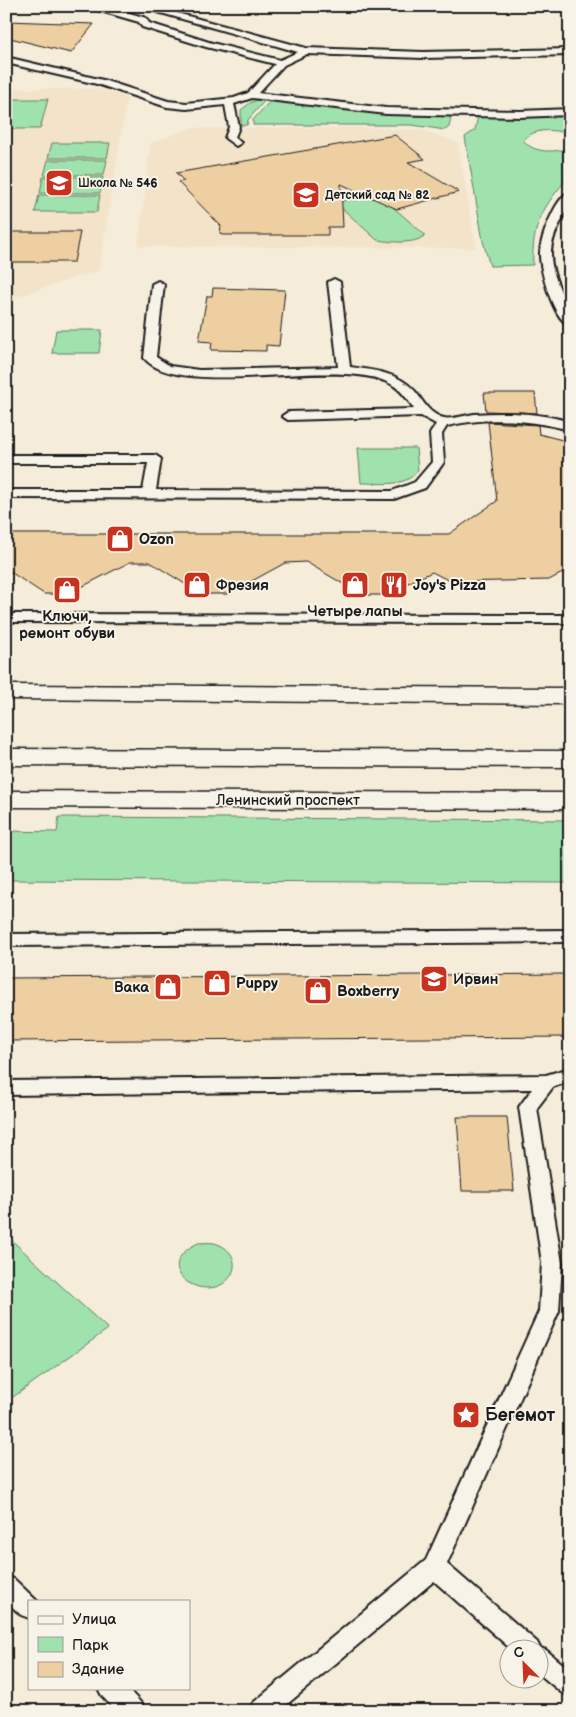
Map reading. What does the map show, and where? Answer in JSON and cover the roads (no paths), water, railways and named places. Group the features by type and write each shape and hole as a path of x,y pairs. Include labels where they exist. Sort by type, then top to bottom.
{"main road":[{"path":"6,692 570,696"},
{"path":"6,757 570,759"},
{"name":"Ленинский проспект","path":"6,799 570,800"}],"lane":[{"path":"86,6 121,13 142,20 145,25 167,32 281,63"},
{"path":"142,20 160,9 306,51 423,55 570,52"},
{"path":"250,95 281,63 306,51"},
{"path":"6,60 100,82 167,104 186,106 229,102 250,95 386,111 510,114 570,112"},
{"path":"229,102 234,127 230,138 236,142"},
{"path":"570,195 553,226 545,253 550,282 570,322"},
{"path":"334,282 344,370"},
{"path":"158,284 150,358 167,369 199,374 344,370 371,373 393,380 409,392 423,412"},
{"path":"288,416 423,412 443,422 457,419 515,418 558,421 570,426"},
{"path":"6,494 394,495 420,485 438,462 436,434 443,422"},
{"path":"6,460 155,459 150,494"},
{"path":"6,618 570,620"},
{"path":"6,940 569,936"},
{"path":"6,1088 547,1082 570,1074"},
{"path":"261,1711 434,1567 549,1311 552,1262 528,1107 547,1082"},
{"path":"434,1567 518,1640"},
{"path":"6,1586 28,1607"},
{"path":"548,1666 570,1685"},
{"path":"112,1690 133,1711"}],"place":[{"name":"Школа № 546","path":"59,183"},
{"name":"Детский сад № 82","path":"306,195"},
{"name":"Ozon","path":"120,539"},
{"name":"Фрезия","path":"197,585"},
{"name":"Четыре лапы","path":"355,585"},
{"name":"Joy's Pizza","path":"394,585"},
{"name":"Ключи, ремонт обуви","path":"67,590"},
{"name":"Ирвин","path":"434,979"},
{"name":"Puppy","path":"217,983"},
{"name":"Вака","path":"168,987"},
{"name":"Boxberry","path":"318,991"},
{"name":"Бегемот","path":"466,1415"}]}
